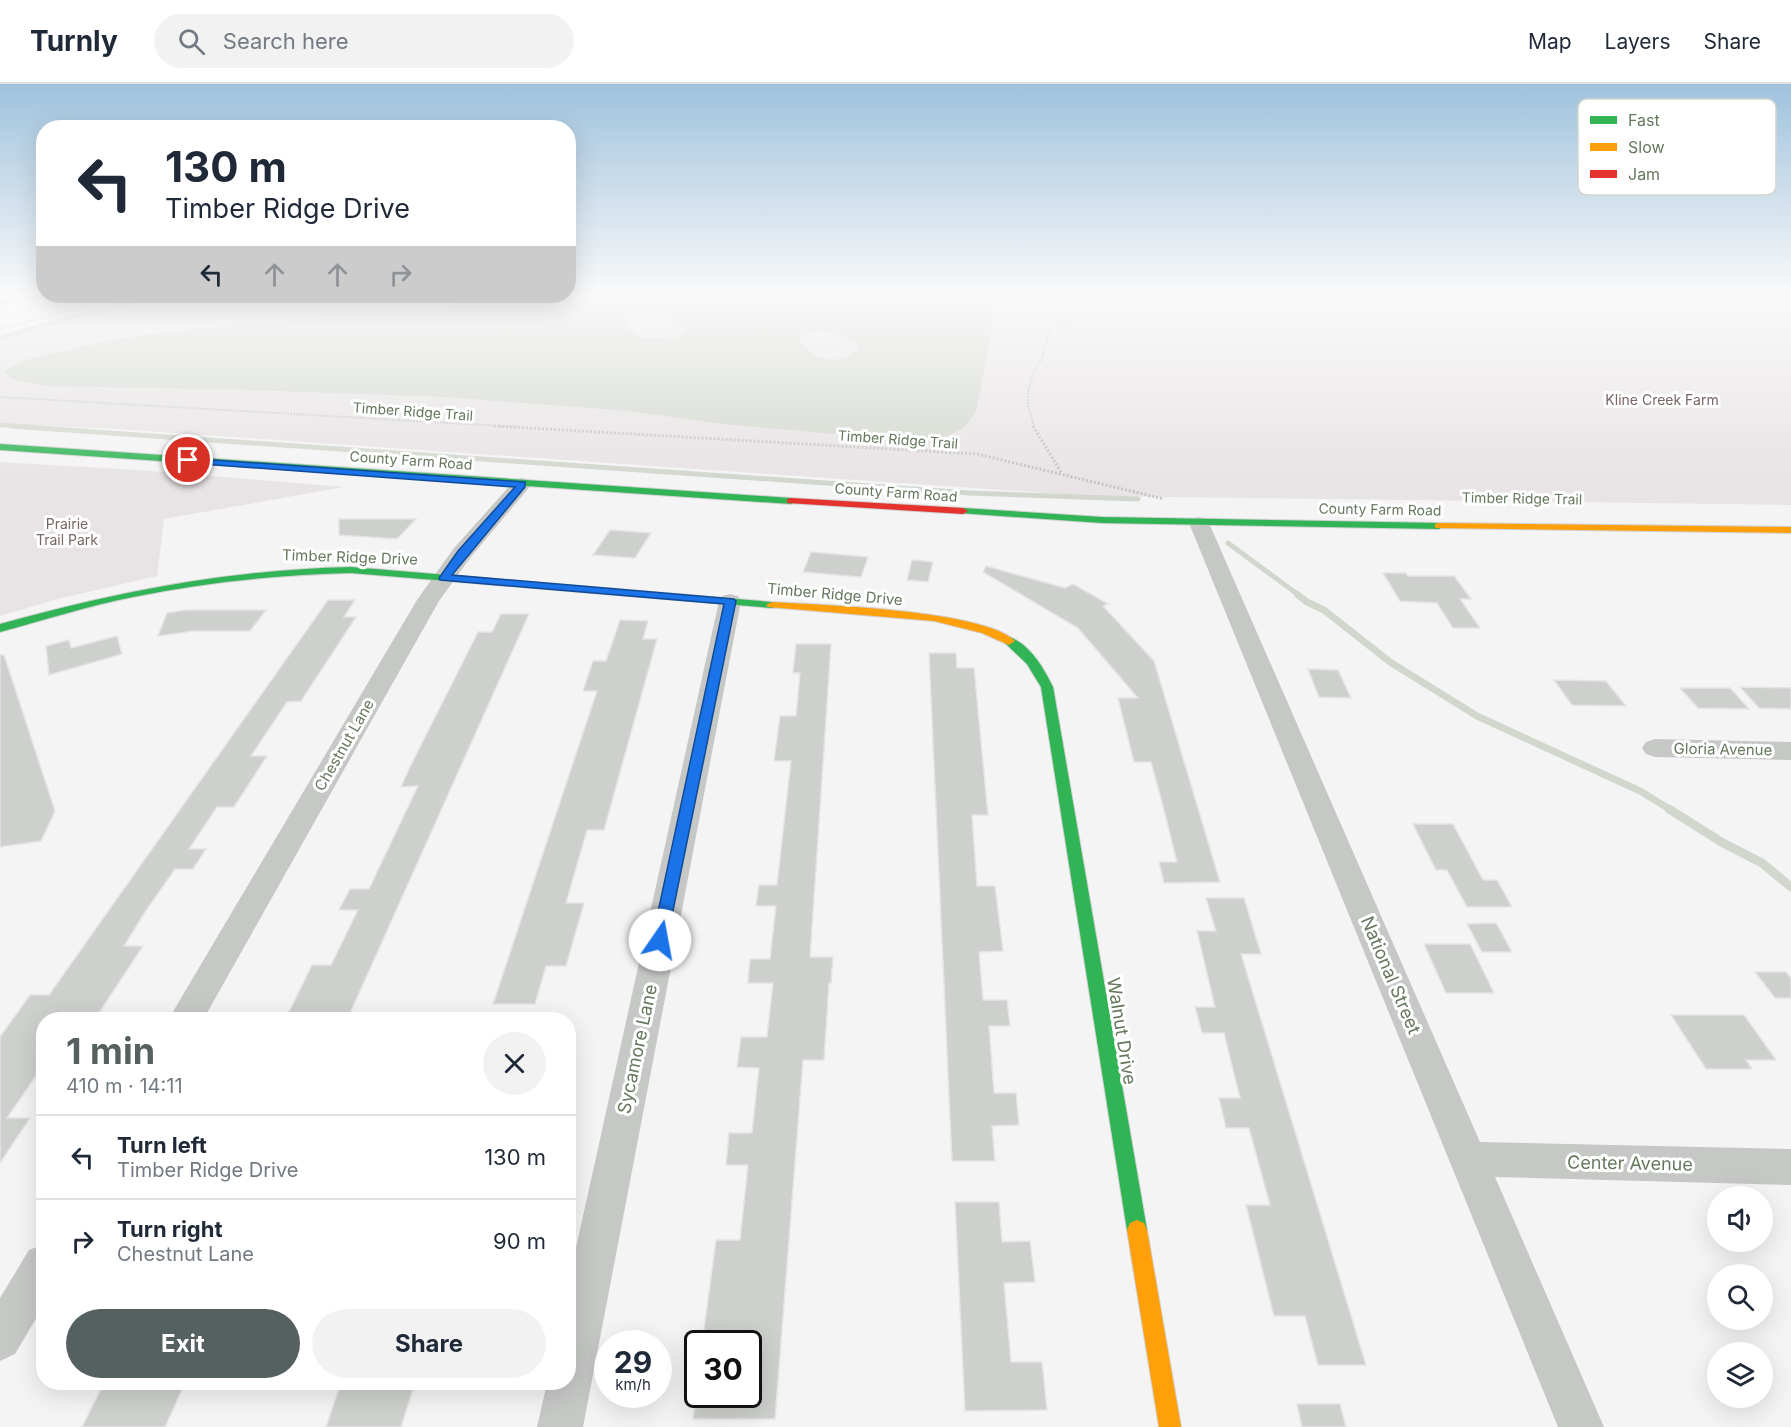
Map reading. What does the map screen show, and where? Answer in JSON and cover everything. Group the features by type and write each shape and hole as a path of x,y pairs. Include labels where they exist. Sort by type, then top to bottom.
{"main road":[{"name":"County Farm Road","path":"0,447 974,514 1199,523 1791,530"},
{"name":"Timber Ridge Drive","path":"0,628 108,597 161,585 233,574 319,569 730,601 965,623 990,630 1022,648"},
{"name":"Walnut Drive","path":"1022,648 1034,661 1047,687 1170,1427"}],"street":[{"name":"Chestnut Lane","path":"190,1012 428,600 462,554 522,484"},
{"name":"National Street","path":"1199,523 1470,1159 1581,1427"},
{"name":"Sycamore Lane","path":"576,1349 730,601"},
{"name":"Gloria Avenue","path":"1655,748 1791,751"},
{"name":"Center Avenue","path":"1470,1159 1791,1167"},
{"path":"0,1339 36,1278"},
{"name":"Sycamore Lane","path":"560,1427 568,1390"}],"path":[{"path":"1043,357 1033,372 1026,399 1030,424 1061,473"},
{"name":"Timber Ridge Trail","path":"0,397 977,454 1171,501"}],"green space":[{"name":"Kline Creek Farm","path":"0,357 1791,357 1791,505 1089,496 101,428 0,424"},
{"name":"Prairie Trail Park","path":"0,462 137,470 344,487 164,519 157,576 58,599 0,616"}],"shaded area":[{"path":"38,357 819,357 834,360 847,357 987,357 976,412 963,428 942,438 834,434 722,424 629,411 445,397 48,386 11,379 5,372 28,359"}],"building":[{"path":"339,519 416,519 397,539 339,535"},
{"path":"610,530 651,533 635,558 593,555"},
{"path":"811,552 868,557 861,577 803,572"},
{"path":"912,560 933,562 928,582 907,580"},
{"path":"986,566 1065,588 1073,584 1108,604 1103,606 1154,661 1220,882 1164,883 1159,862 1177,862 1151,762 1134,762 1118,698 1138,698 1078,628 983,572"},
{"path":"1383,573 1406,573 1408,576 1454,576 1471,599 1460,599 1480,628 1453,628 1437,603 1400,601"},
{"path":"328,600 355,600 344,617 356,617 301,701 287,702 251,756 267,756 234,807 217,807 189,849 206,849 193,869 175,869 145,912 124,946 143,946 100,1012 36,1012 36,1076 7,1118 30,1118 0,1163 0,1037 30,995 49,995"},
{"path":"186,610 266,610 250,631 193,631 158,636 167,613"},
{"path":"501,614 529,614 351,1012 289,1012 312,965 331,965 358,910 339,910 350,889 369,889 418,786 401,787 410,767 478,632 492,632"},
{"path":"620,620 648,621 643,639 657,639 604,830 587,830 566,903 584,903 566,966 546,966 535,1004 493,1004 597,691 583,691 593,661 606,661"},
{"path":"117,636 122,654 49,675 46,646 69,640 71,648"},
{"path":"796,644 831,644 810,957 833,957 824,1060 803,1060 775,1419 693,1419 694,1408 762,1408 762,1330 704,1330 716,1240 740,1240 748,1165 726,1165 729,1133 752,1133 759,1068 737,1067 741,1037 767,1037 773,983 748,983 750,959 770,959 776,906 756,906 759,885 777,885 791,761 774,761 780,716 796,716 800,673 793,673"},
{"path":"929,653 956,653 957,668 974,668 988,815 972,815 977,886 995,886 1003,951 979,952 983,1000 1007,1000 1010,1026 989,1026 994,1093 1016,1093 1019,1125 992,1126 995,1161 952,1161"},
{"path":"0,655 4,655 55,811 41,841 0,847"},
{"path":"1308,669 1338,670 1351,698 1319,697"},
{"path":"1554,680 1606,681 1626,706 1572,705"},
{"path":"1740,687 1791,688 1791,709 1759,708"},
{"path":"1680,688 1730,688 1749,709 1698,708"},
{"path":"1413,824 1453,824 1483,880 1497,880 1512,907 1467,907 1447,870 1436,870"},
{"path":"1206,898 1244,898 1261,954 1241,954 1366,1365 1318,1365 1305,1316 1274,1316 1246,1205 1270,1205 1249,1128 1226,1128 1219,1098 1240,1098 1224,1033 1202,1033 1195,1007 1215,1007 1197,931 1216,931"},
{"path":"1496,923 1512,952 1482,952 1467,924"},
{"path":"1424,944 1470,944 1494,993 1446,993"},
{"path":"1755,972 1786,972 1791,978 1791,998 1775,998"},
{"path":"1671,1015 1744,1015 1776,1060 1746,1060 1752,1069 1706,1069"},
{"path":"955,1202 999,1202 1002,1242 1030,1241 1035,1282 1004,1283 1011,1362 1042,1362 1047,1410 965,1411"},
{"path":"100,1390 182,1390 165,1427 82,1427"},
{"path":"339,1390 413,1390 401,1427 326,1427"},
{"path":"1297,1404 1340,1404 1346,1427 1302,1427"}],"waterway":[{"path":"0,425 33,427"},
{"path":"11,426 969,493 1138,499"},
{"path":"1228,543 1300,596"},
{"path":"1298,595 1324,610 1390,662 1477,716 1640,791 1671,810"},
{"path":"1669,809 1723,843 1762,863 1791,887"}],"traffic: fast":[{"path":"0,447 791,501"},
{"path":"963,511 1102,520 1439,526"},
{"path":"0,628 88,604 173,586 216,579 304,571 351,570 772,605"},
{"path":"1009,641 1031,661 1047,687 1137,1230"}],"traffic: slow":[{"path":"1439,526 1791,530"},
{"path":"772,605 934,618 986,630 1009,641"},
{"path":"1137,1230 1170,1427"}],"traffic: jam":[{"path":"791,501 963,511"}],"route":[{"path":"188,460 522,484 444,578 730,601 660,940"}]}
